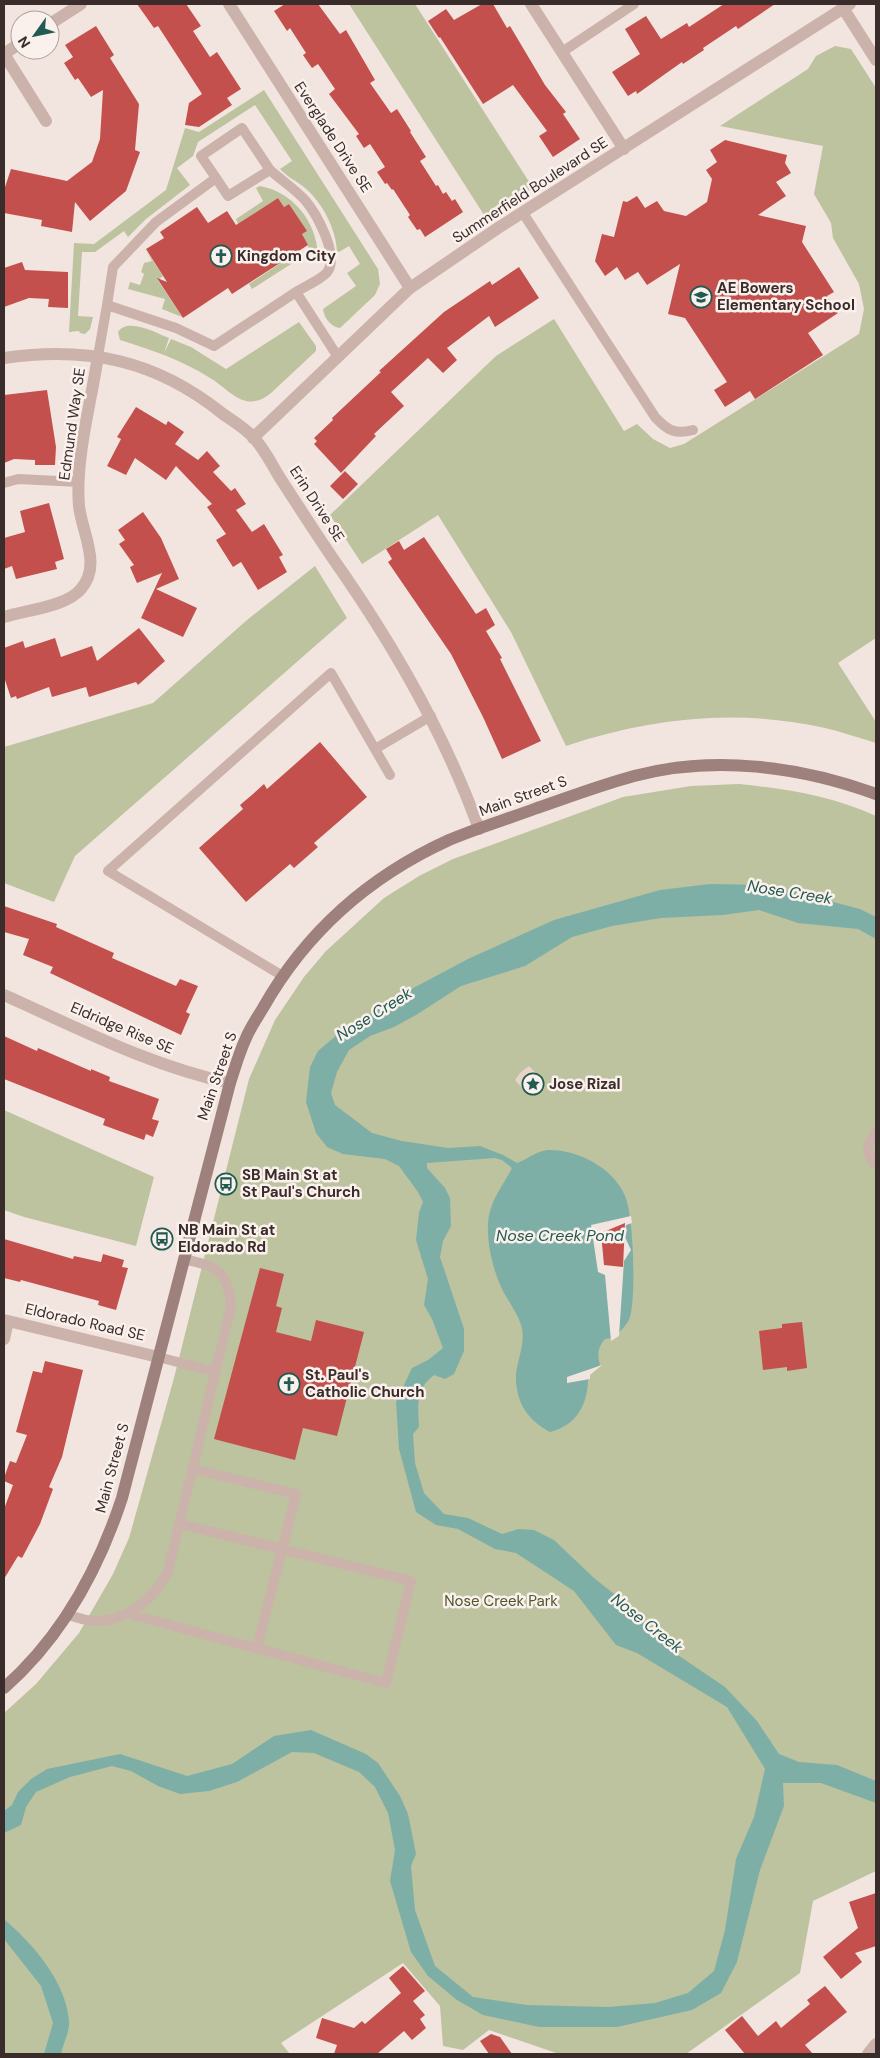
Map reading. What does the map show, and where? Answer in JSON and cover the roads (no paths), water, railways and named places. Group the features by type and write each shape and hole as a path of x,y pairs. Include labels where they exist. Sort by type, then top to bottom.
{"main road":[{"name":"Main Street S","path":"4,1688 36,1656 68,1615 85,1587 108,1540 122,1498 230,1083 246,1037 281,975 315,934 352,899 406,862 449,840 636,775 696,765 749,766 799,772 842,782 876,794"}],"street":[{"path":"60,18 81,4"},
{"name":"Everglade Drive SE","path":"229,4 410,288"},
{"path":"531,4 624,149"},
{"path":"846,6 876,60"},
{"name":"Summerfield Boulevard SE","path":"254,438 410,288 523,213 846,6"},
{"path":"4,54 46,121"},
{"name":"Erin Drive SE","path":"4,358 37,353 98,356 155,372 206,400 254,438 376,625 431,716 466,794 479,829"},
{"name":"Edmund Way SE","path":"4,617 70,599 81,590 86,582 92,560 84,535 79,505 79,482 98,356"},
{"name":"Eldridge Rise SE","path":"4,995 138,1055 198,1076 230,1083"},
{"path":"4,1339 6,1320"},
{"name":"Eldorado Road SE","path":"6,1320 158,1357"},
{"path":"868,2054 876,2044"}],"lane":[{"path":"562,52 634,4"},
{"path":"107,305 176,328 214,346 328,271 332,260 321,225 305,200 270,170 242,128 201,156 228,196 270,170"},
{"path":"98,356 113,267 156,222 216,178"},
{"path":"523,213 655,417 671,431 681,433 693,430"},
{"path":"296,292 338,357"},
{"path":"4,483 18,479 79,482"},
{"path":"281,975 108,871 331,673 390,775"},
{"path":"375,749 431,716"},
{"path":"876,1132 869,1141 868,1148 869,1155 876,1165"},
{"path":"129,1614 159,1589 168,1572 231,1306 229,1291 221,1275 212,1266 183,1259"},
{"path":"158,1357 216,1372"},
{"path":"193,1469 296,1494 257,1648"},
{"path":"68,1615 94,1621 129,1614 386,1683 411,1580 180,1524"}],"water":[{"path":"710,884 768,885 860,909 876,917 876,939 858,929 798,923 759,910 723,915 661,918 612,926 572,937 525,966 461,986 416,1015 394,1027 370,1036 349,1050 337,1072 331,1093 335,1105 372,1133 402,1141 448,1148 480,1146 517,1163 536,1153 548,1150 571,1153 593,1162 620,1186 628,1206 632,1238 633,1292 630,1317 625,1326 613,1338 605,1339 601,1345 598,1354 600,1365 588,1374 587,1393 575,1418 560,1429 550,1432 535,1422 520,1401 516,1374 522,1345 522,1328 495,1272 488,1237 489,1215 492,1205 512,1168 502,1160 495,1158 427,1163 427,1168 445,1188 450,1198 451,1226 443,1241 440,1257 464,1329 464,1351 454,1374 445,1379 434,1375 424,1386 419,1398 419,1427 413,1434 415,1463 424,1493 444,1514 468,1518 502,1534 518,1529 534,1530 554,1540 594,1578 638,1613 663,1645 725,1687 757,1721 779,1754 799,1762 837,1765 876,1781 876,1803 821,1783 783,1783 784,1806 760,1870 737,1962 721,1993 692,2010 617,2027 539,2027 483,2015 457,2000 428,1976 411,1952 390,1881 395,1850 388,1813 375,1787 359,1772 314,1753 292,1752 237,1782 209,1791 180,1794 158,1786 131,1771 112,1766 70,1777 36,1792 26,1807 21,1825 4,1833 4,1811 12,1805 18,1792 31,1779 47,1769 120,1754 187,1776 232,1764 274,1736 311,1730 366,1754 378,1763 400,1796 408,1814 416,1854 411,1866 415,1910 435,1966 473,1997 527,2005 608,2007 655,2003 688,1993 714,1971 725,1930 736,1859 754,1817 765,1769 727,1707 637,1653 616,1645 574,1591 516,1553 495,1549 458,1529 436,1525 416,1512 399,1449 396,1402 412,1368 428,1360 443,1348 432,1319 424,1305 428,1279 416,1240 419,1213 423,1202 399,1166 385,1159 343,1154 327,1147 316,1133 306,1102 310,1067 318,1051 338,1034 404,993 468,959 554,920 660,890"},
{"path":"4,1919 36,1951 62,1992 69,2025 61,2054 44,2054 53,2023 41,1986 4,1939"}],"place":[{"name":"Kingdom City","path":"221,256"},
{"name":"AE Bowers Elementary School","path":"701,297"},
{"name":"Jose Rizal","path":"533,1084"},
{"name":"SB Main St at St Paul's Church","path":"226,1184"},
{"name":"NB Main St at Eldorado Rd","path":"162,1239"},
{"name":"St. Paul's Catholic Church","path":"289,1384"}],"water label":[{"name":"Nose Creek","path":"790,892"},
{"name":"Nose Creek","path":"374,1014"},
{"name":"Nose Creek Pond","path":"560,1235"},
{"name":"Nose Creek","path":"647,1623"}],"park label":[{"name":"Nose Creek Park","path":"501,1601"}]}
